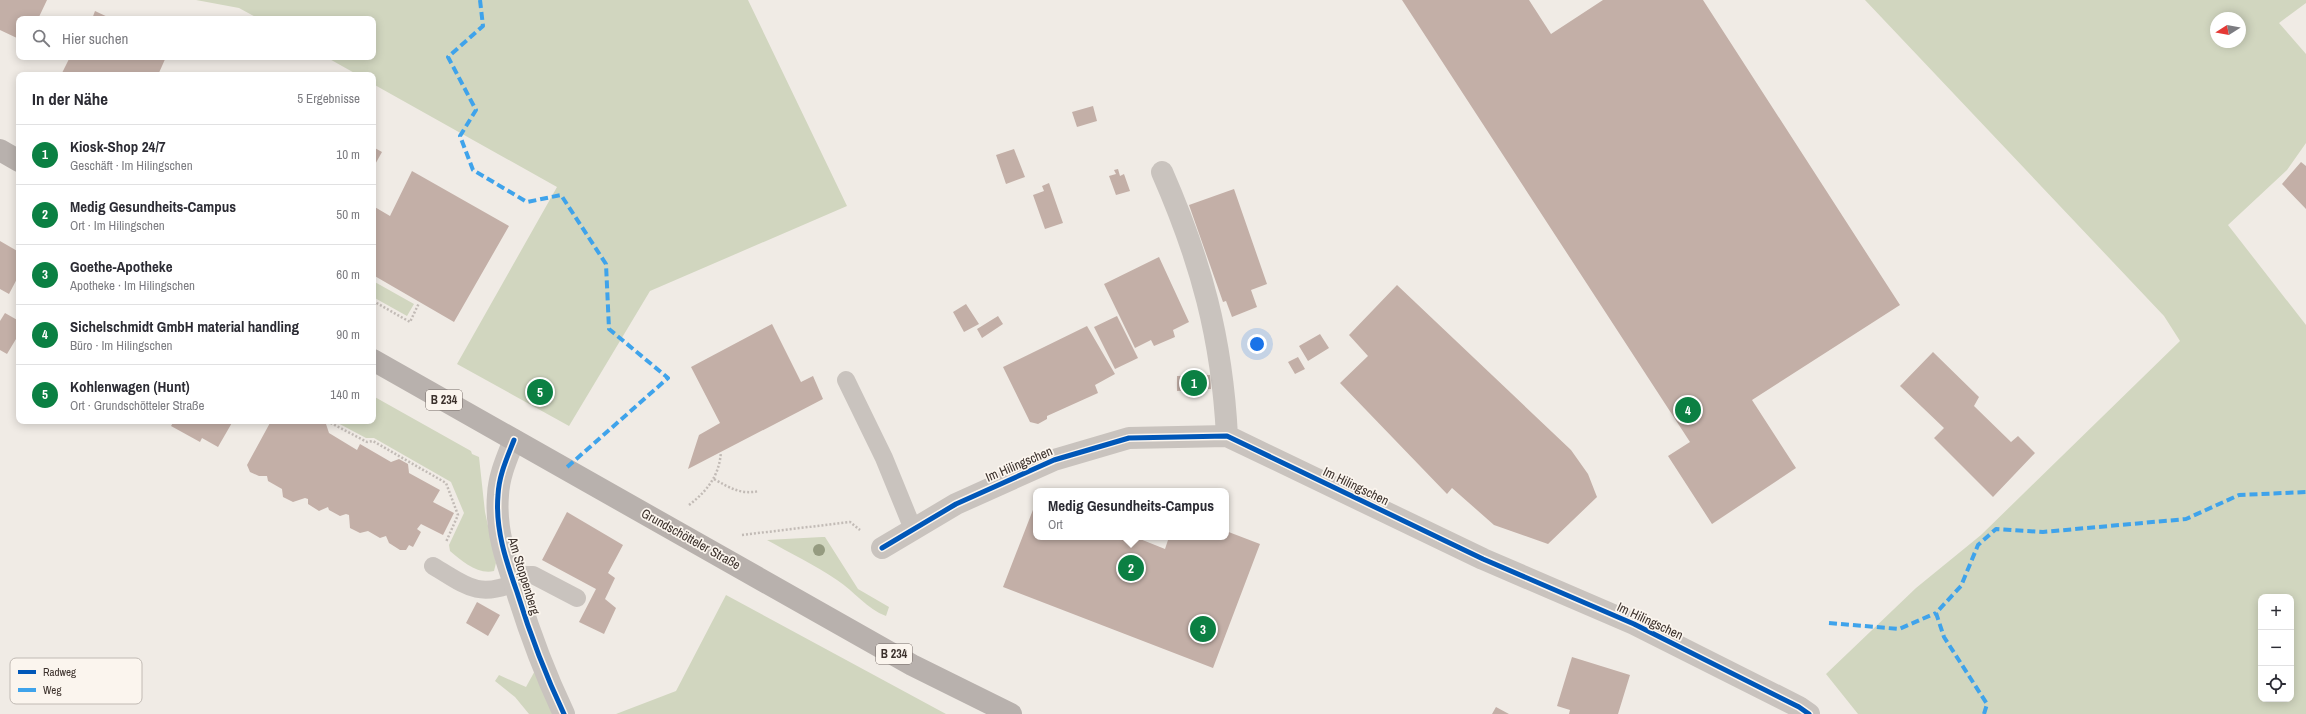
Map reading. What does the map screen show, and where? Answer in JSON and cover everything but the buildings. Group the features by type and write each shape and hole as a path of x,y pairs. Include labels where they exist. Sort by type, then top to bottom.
{"main road":[{"path":"0,150 16,159"},
{"name":"Grundschötteler Straße","path":"376,362 912,665 1011,714"}],"street":[{"path":"1162,172 1176,204 1205,285 1218,341 1225,396 1227,436"},
{"name":"Im Hilingschen","path":"882,548 956,504 1054,460 1129,438 1227,436 1483,559 1634,624 1799,707 1809,714"},
{"name":"Am Stoppenberg","path":"514,440 500,475 497,496 498,526 512,579 544,671 564,714"}],"lane":[{"path":"846,380 884,458 913,529"},
{"path":"434,566 478,590 497,590 512,579 532,575 577,598"}],"path":[{"path":"376,303 410,322 420,303"},
{"path":"333,424 367,442 373,441 403,460 446,483 458,515 451,533"},
{"path":"663,524 700,496 714,479 720,463 721,452"},
{"path":"714,479 733,490 748,493 759,491"},
{"path":"739,535 850,522 882,548"}],"green space":[{"path":"196,0 748,0 847,206 650,291 569,426 457,364 557,187 376,86 376,72 353,72 331,60 376,60 376,16 254,16 239,8"},
{"path":"1865,0 2306,0 2306,3 2279,23 2306,54 2306,143 2287,170 2228,225 2306,325 2306,714 1858,714 1826,674 1916,588 1981,535 2180,341 2164,316"},
{"path":"376,283 414,304 407,316 376,299"},
{"path":"376,398 471,451 472,454 479,457 485,512 496,563 494,571 488,572 476,569 465,563 450,551 449,545 464,513 451,482 374,438 366,438 340,424 376,424"},
{"path":"825,537 858,589 889,607 886,616 873,609 843,584 829,575 767,540"},
{"path":"726,595 946,714 616,714 676,691"},
{"path":"537,667 556,714 529,714 515,697 495,681 499,675 526,687"}],"marked path":[{"path":"480,0 483,26 448,57 476,110 460,136 473,170 527,202 561,195 606,264 609,329 668,378 565,469"},
{"path":"1984,714 1987,704 1944,637 1936,613 1961,586 1978,545 1996,529 2043,532 2186,519 2239,495 2306,492"},
{"path":"1829,623 1899,629 1936,613"}],"cycle path":[{"path":"882,548 956,504 1054,460 1129,438 1227,436 1483,559 1634,624 1799,707 1809,714"},
{"path":"514,440 504,467 499,488 498,520 502,545 544,669 564,714"}],"place":[{"name":"Kiosk-Shop 24/7","path":"1194,383"},
{"name":"Kohlenwagen (Hunt)","path":"540,392"},
{"name":"Sichelschmidt GmbH material handling","path":"1688,410"},
{"name":"Medig Gesundheits-Campus","path":"1131,568"},
{"name":"Goethe-Apotheke","path":"1203,629"}]}
